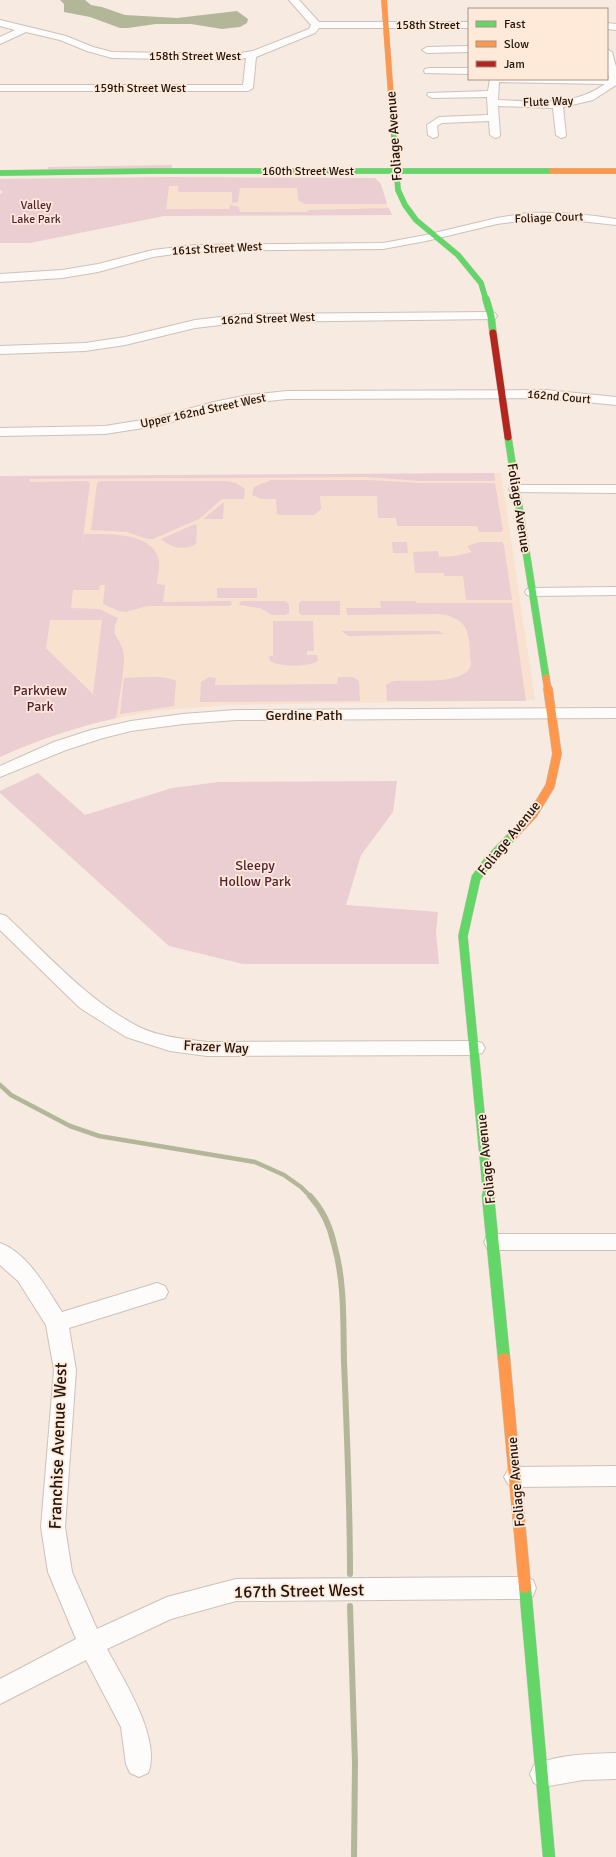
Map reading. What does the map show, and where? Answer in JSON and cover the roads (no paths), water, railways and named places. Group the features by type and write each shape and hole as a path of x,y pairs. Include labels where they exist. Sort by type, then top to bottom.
{"street":[{"path":"294,0 316,25 386,25"},
{"name":"Foliage Avenue","path":"384,0 398,190 404,205 416,220 458,255 481,283 491,316 557,754 550,786 533,814 484,866 476,878 463,936 516,1477 524,1588 543,1774 549,1857"},
{"path":"3,23 11,18 6,13"},
{"name":"158th Street West","path":"3,23 63,38 90,49 112,55 227,56 251,55 265,52 312,32 316,25"},
{"name":"158th Street","path":"386,25 468,25"},
{"path":"0,41 26,28"},
{"path":"427,50 468,49"},
{"name":"159th Street West","path":"0,88 248,88 251,55"},
{"path":"555,80 615,81 610,56"},
{"path":"429,72 468,72"},
{"path":"495,80 492,99 495,118 495,135"},
{"name":"Flute Way","path":"432,94 558,104 576,102 590,98 615,81"},
{"path":"558,104 561,135"},
{"path":"433,135 432,125 439,120 495,118"},
{"name":"160th Street West","path":"0,172 396,167 616,162"},
{"name":"160th Street West","path":"0,164 396,167 616,171"},
{"name":"Foliage Court","path":"435,237 498,221 538,216 587,217 616,222"},
{"name":"161st Street West","path":"0,278 62,274 98,268 153,254 195,248 383,246 435,237"},
{"name":"162nd Street West","path":"0,350 85,348 125,341 194,324 246,318 491,316"},
{"name":"162nd Court","path":"503,394 546,394 616,401"},
{"name":"Upper 162nd Street West","path":"0,432 105,430 156,422 214,406 248,399 287,395 503,394"},
{"path":"516,489 616,489"},
{"path":"532,592 616,591"},
{"name":"Gerdine Path","path":"0,772 48,751 97,734 157,721 236,715 616,713"},
{"name":"Frazer Way","path":"0,920 87,1003 133,1032 170,1044 207,1049 475,1048"},
{"path":"494,1242 616,1242"},
{"name":"Franchise Avenue West","path":"0,1252 26,1276 57,1323 65,1370 53,1527 60,1572 91,1644 132,1725 139,1764"},
{"path":"57,1323 157,1292"},
{"path":"516,1477 616,1476"},
{"name":"167th Street West","path":"0,1692 91,1644 167,1608 236,1590 524,1588"},
{"path":"543,1774 583,1767 616,1766"}],"waterway":[{"path":"0,1085 11,1095 70,1126 99,1136 255,1162 284,1175 301,1187 315,1201 325,1218 330,1231 338,1258 342,1288 349,1494 350,1574"},
{"path":"350,1606 355,1763 354,1857"}],"park label":[{"name":"Valley Lake Park","path":"36,212"},
{"name":"Parkview Park","path":"40,698"},
{"name":"Sleepy Hollow Park","path":"255,874"}]}
